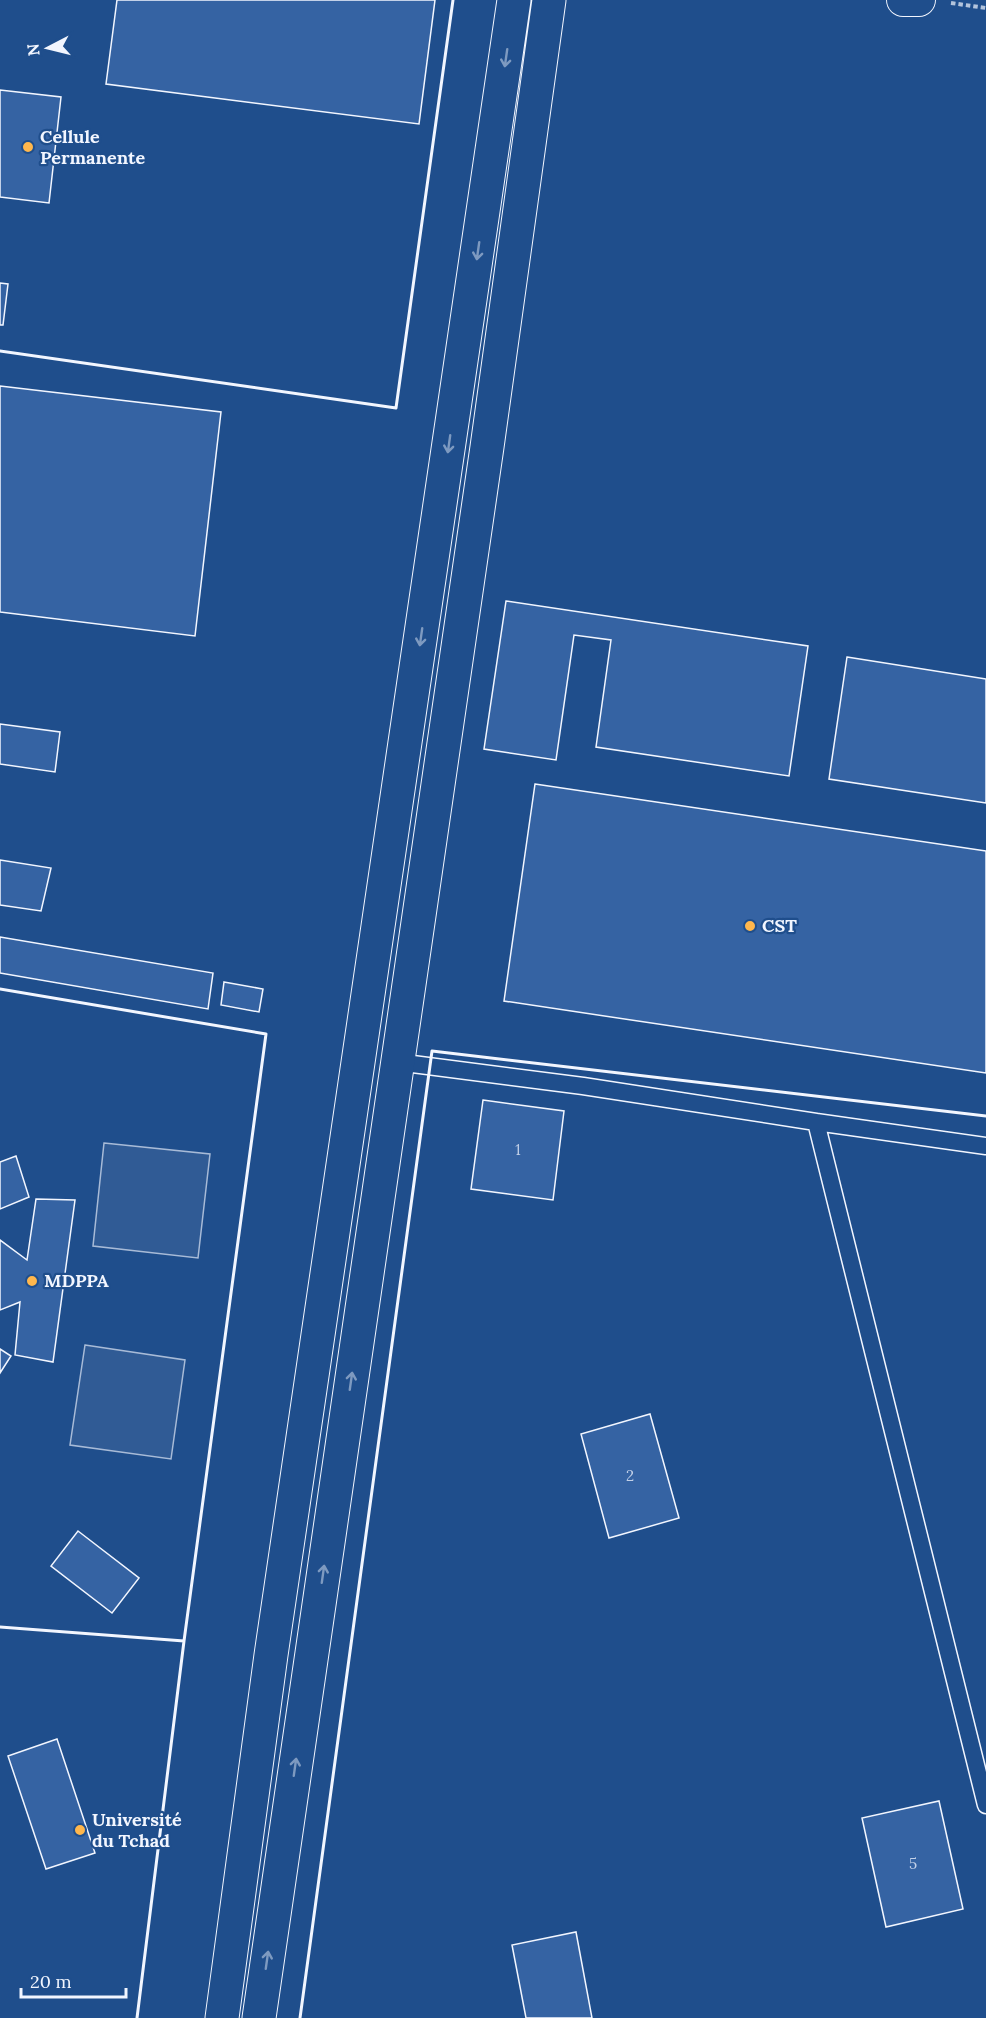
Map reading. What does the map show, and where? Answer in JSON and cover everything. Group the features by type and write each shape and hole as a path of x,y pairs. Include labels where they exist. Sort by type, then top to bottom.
{"main road":[{"path":"222,2018 273,1644 514,0"},
{"path":"259,2018 485,459 549,0"},
{"path":"401,771 438,776"},
{"path":"377,939 413,946"},
{"path":"240,1897 276,1902"}],"street":[{"path":"903,0 931,1"}],"lane":[{"path":"397,1062 583,1086 986,1146"},
{"path":"816,1122 986,1805"}],"path":[{"path":"931,1 986,8"}],"shaded area":[{"path":"104,1143 210,1154 198,1258 93,1246"},
{"path":"85,1345 185,1360 171,1459 70,1445"}],"building":[{"path":"117,0 435,0 419,124 106,84"},
{"name":"Cellule Permanente","path":"0,90 61,97 49,203 0,197"},
{"path":"0,283 8,284 3,325 0,325"},
{"path":"0,386 221,412 195,636 0,612"},
{"path":"506,601 808,646 789,776 596,747 611,640 574,635 556,760 484,749"},
{"path":"847,657 986,679 986,803 829,779"},
{"path":"0,724 60,732 55,772 0,764"},
{"name":"CST","path":"535,784 986,851 986,1073 504,1001"},
{"path":"0,860 51,868 41,911 0,905"},
{"path":"0,937 213,973 208,1009 0,973"},
{"path":"224,982 263,989 259,1012 221,1005"},
{"path":"483,1100 564,1111 553,1200 471,1189"},
{"path":"16,1156 29,1197 0,1209 0,1162"},
{"name":"MDPPA","path":"36,1199 75,1200 53,1362 15,1355 20,1302 0,1310 0,1240 27,1260"},
{"path":"0,1349 11,1356 0,1373"},
{"path":"650,1414 679,1518 609,1538 581,1434"},
{"path":"78,1531 139,1578 112,1613 51,1566"},
{"path":"57,1739 95,1853 46,1869 8,1756"},
{"path":"939,1801 963,1909 886,1927 862,1818"},
{"path":"576,1932 592,2018 526,2018 512,1945"}],"wall":[{"path":"0,351 396,408 453,0"},
{"path":"0,989 266,1034 184,1641 0,1627"},
{"path":"300,2018 432,1051 986,1116"},
{"path":"137,2018 184,1641 182,1641"}],"place":[{"name":"Cellule Permanente","path":"28,147"},
{"name":"CST","path":"750,926"},
{"name":"MDPPA","path":"32,1281"},
{"name":"Université du Tchad","path":"80,1830"}]}
